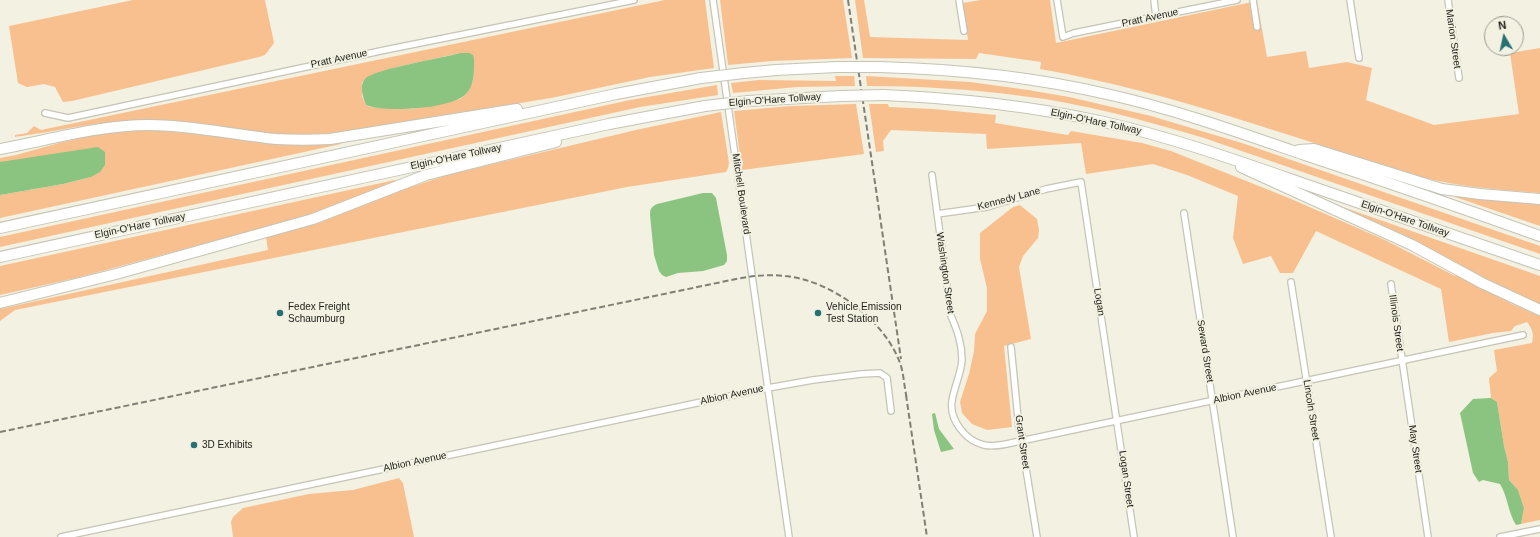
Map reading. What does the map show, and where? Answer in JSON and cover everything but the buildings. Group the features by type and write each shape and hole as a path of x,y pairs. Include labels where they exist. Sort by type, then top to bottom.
{"highway":[{"path":"0,228 665,84 701,78 776,70 837,67 879,67 965,71 1012,77 1079,88 1176,112 1540,236"},
{"name":"Elgin-O'Hare Tollway","path":"0,257 609,124 705,106 748,101 883,95 970,100 1052,112 1149,133 1213,153 1540,265"},
{"path":"0,149 101,129 150,125 179,126 275,139 330,139 499,112 577,102"},
{"path":"0,303 109,276 313,219 426,175 560,141 609,124"},
{"path":"1291,150 1314,149 1442,189 1540,199"},
{"path":"1213,153 1256,175 1412,245 1482,283 1540,310"}],"street":[{"name":"Pratt Avenue","path":"45,112 68,118 384,50 634,0"},
{"name":"Mitchell Boulevard","path":"713,0 790,537"},
{"path":"959,0 964,31"},
{"name":"Pratt Avenue","path":"1056,0 1063,37 1237,0"},
{"path":"1154,0 1156,17"},
{"path":"1253,0 1257,27"},
{"path":"1350,0 1359,58"},
{"name":"Marion Street","path":"1448,0 1459,78"},
{"name":"Washington Street","path":"932,174 951,316 959,336 962,353 960,372 952,403 952,410 961,430 968,437"},
{"name":"Kennedy Lane","path":"937,214 987,207 1046,189 1081,182"},
{"name":"Logan","path":"1081,182 1117,422"},
{"name":"Seward Street","path":"1184,213 1233,537"},
{"name":"Lincoln Street","path":"1291,282 1331,537"},
{"name":"Illinois Street","path":"1391,284 1402,361"},
{"name":"Albion Avenue","path":"968,437 976,442 990,446 1024,440 1117,422 1523,335"},
{"name":"Grant Street","path":"1011,347 1019,428 1024,440 1023,450 1037,537"},
{"name":"May Street","path":"1402,361 1428,537"},
{"path":"768,388 813,380 880,373 887,378 891,411"},
{"name":"Albion Avenue","path":"61,537 768,388"},
{"name":"Logan Street","path":"1117,422 1134,537"},
{"path":"1500,537 1527,534 1540,529"}],"shaded area":[{"path":"133,0 265,0 274,43 265,55 259,57 72,101 63,102 55,87 44,84 27,87 18,83 9,26"},
{"path":"665,0 705,0 714,68 650,77 551,98 342,132 302,135 261,133 175,121 139,120 103,123 15,137 15,135 27,133 34,126 41,130","holes":["460,53 474,59 473,81 466,94 460,99 412,109 370,107 366,105 362,96 362,83 366,78 397,67"]},
{"path":"720,0 843,0 852,58 772,61 728,65"},
{"path":"855,0 864,0 870,37 968,40 963,3 981,0 1050,0 1056,43 1257,1 1267,57 1306,51 1309,68 1347,62 1372,68 1366,100 1434,125 1519,114 1510,56 1524,56 1524,51 1540,48 1540,193 1467,186 1424,178 1186,103 1138,90 1040,69 1041,62 979,53 976,59 863,58"},
{"path":"460,53 469,53 473,55 474,68 469,90 458,99 447,103 418,108 387,109 366,105 362,85 365,79 371,75 381,71"},
{"path":"835,76 854,76 855,86 797,87 733,93 731,83 759,80 836,81"},
{"path":"866,76 970,82 1028,90 1069,97 1151,116 1245,144 1540,246 1540,254 1204,138 1137,119 1068,103 983,91 944,88 867,86"},
{"path":"717,85 718,95 640,107 0,247 0,237 630,100"},
{"path":"856,104 864,154 742,170 734,111 791,106"},
{"path":"869,104 888,104 889,107 933,109 996,115 995,123 1068,135 1071,131 1142,143 1171,151 1289,198 1385,240 1455,276 1457,274 1512,304 1540,316 1540,520 1521,524 1524,508 1518,490 1509,480 1508,462 1497,402 1491,398 1489,378 1497,371 1494,350 1532,343 1533,337 1531,327 1527,322 1515,326 1511,331 1449,342 1441,289 1316,231 1293,273 1280,273 1271,256 1243,264 1233,238 1238,196 1187,175 1153,164 1086,174 1081,143 987,149 986,134 891,130 883,141 884,151 876,152"},
{"path":"721,112 729,163 726,172 627,187 15,310 0,321 0,309 268,250 266,237 321,222 401,190 451,174 636,130"},
{"path":"148,129 287,144 309,145 341,142 341,144 0,218 0,195 63,184 91,177 0,162 0,158 105,132"},
{"path":"98,147 105,152 105,165 100,172 91,177 63,184 0,195 0,162"},
{"path":"395,180 396,182 307,216 80,277 0,295 0,266"},
{"path":"703,193 712,193 716,198 727,261 724,265 703,271 678,273 666,277 659,271 654,255 650,215 652,207 657,204"},
{"path":"1455,195 1540,205 1540,226 1455,197"},
{"path":"1020,205 1037,219 1039,230 1038,238 1023,256 1019,267 1031,339 1004,346 1012,427 987,430 972,424 962,413 960,402 969,374 974,351 975,334 987,311 987,288 980,259 980,233 1013,207"},
{"path":"1340,206 1540,276 1540,305 1501,288 1408,237"},
{"path":"1491,398 1497,402 1508,462 1509,480 1518,490 1524,508 1521,524 1516,525 1513,520 1505,494 1500,484 1483,480 1479,482 1473,473 1460,413 1473,399"},
{"path":"935,413 939,429 954,449 941,452 934,430 932,414"},
{"path":"399,478 403,483 414,537 233,537 231,522 233,517 243,508 309,494 353,490"}],"railway":[{"path":"848,0 901,359"},
{"path":"0,432 736,279 766,275 779,275 802,279 820,285 853,304 868,317 882,331 900,363 907,399"},
{"path":"906,395 927,537"}],"place":[{"name":"Fedex Freight Schaumburg","path":"280,313"},
{"name":"Vehicle Emission Test Station","path":"818,313"},
{"name":"3D Exhibits","path":"194,445"}]}
